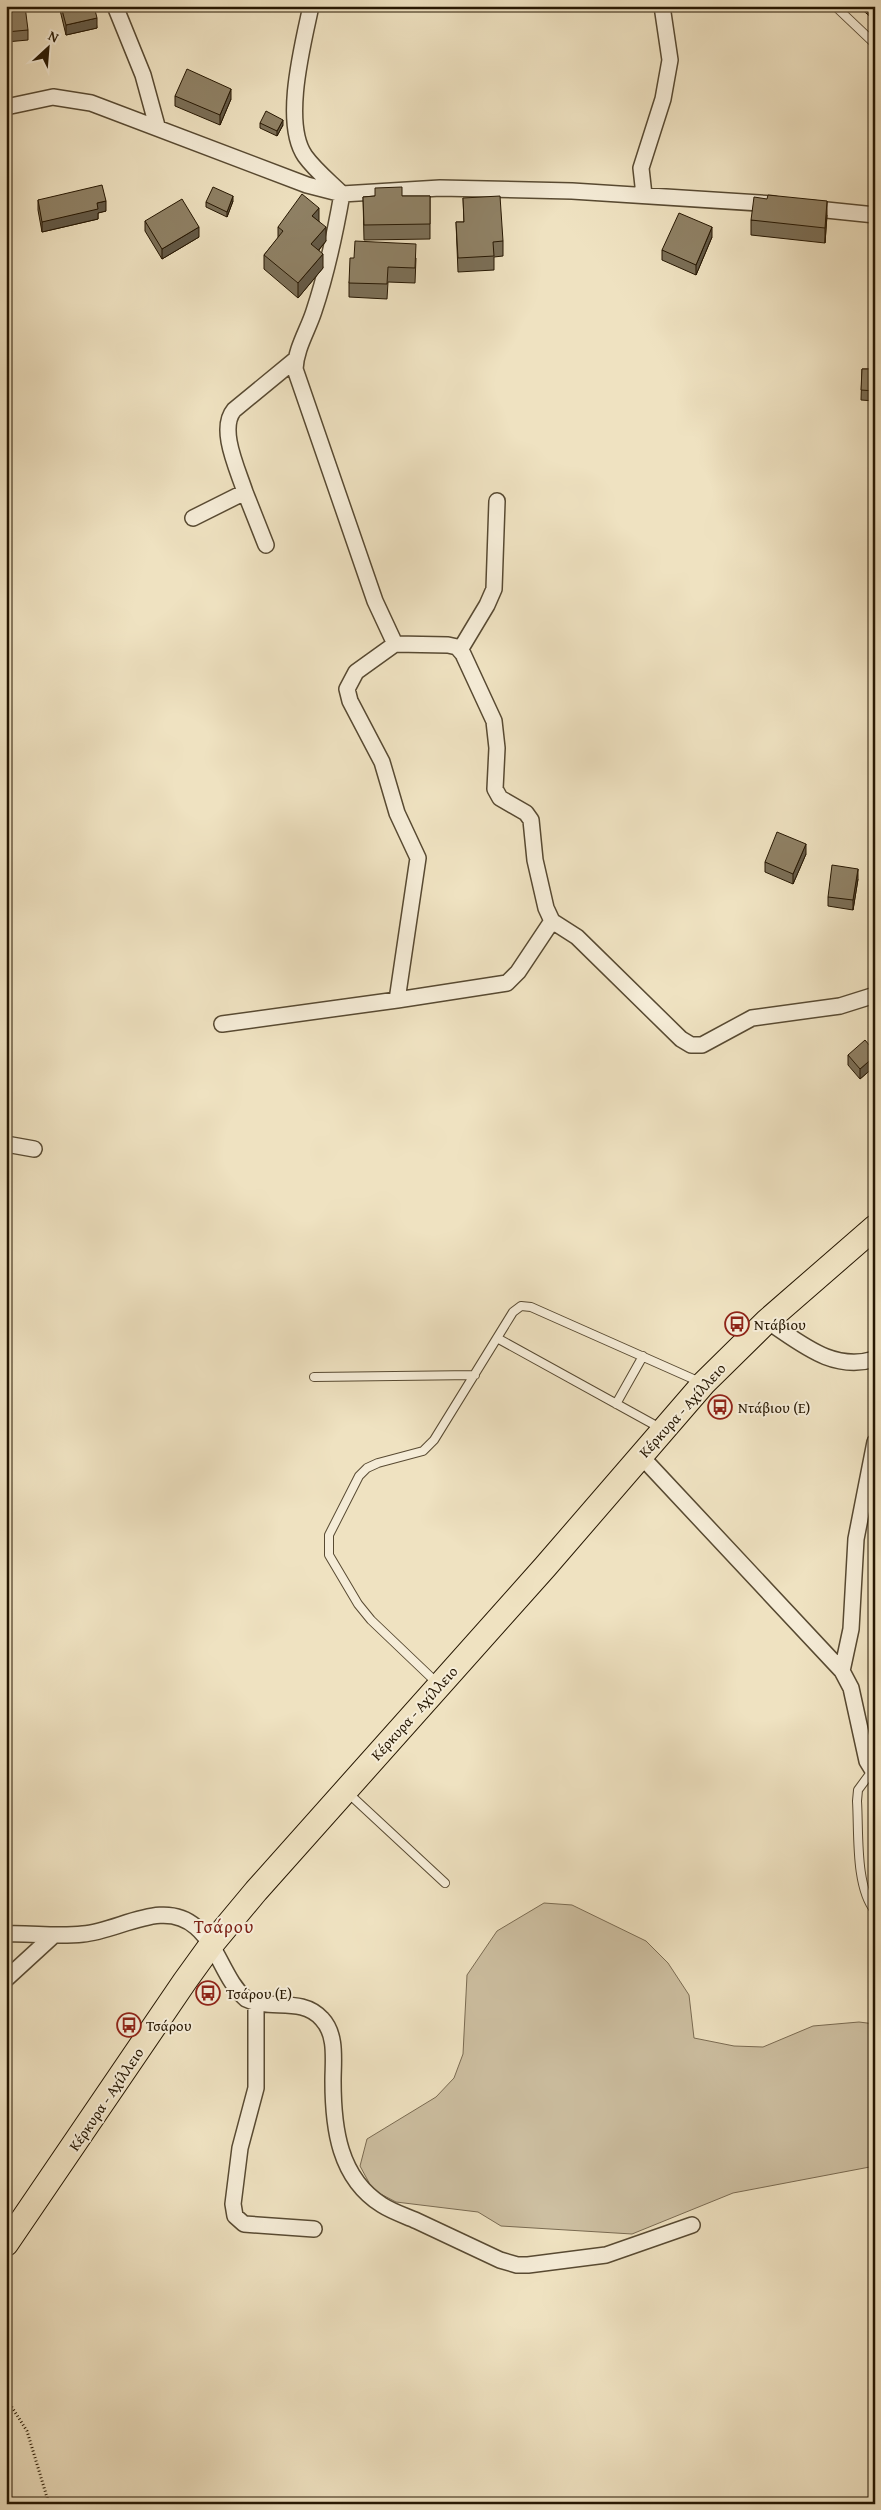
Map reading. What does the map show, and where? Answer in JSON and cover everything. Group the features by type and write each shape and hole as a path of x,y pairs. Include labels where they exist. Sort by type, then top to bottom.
{"main road":[{"name":"Κέρκυρα - Αχίλλειο","path":"6,2244 211,1944 704,1383 767,1321 875,1227"}],"street":[{"path":"115,6 143,75 156,126"},
{"path":"311,6 294,105 294,131 305,156 342,194"},
{"path":"644,195 641,168 663,99 670,60 662,6"},
{"path":"6,107 53,97 91,103 156,126 307,185 342,194 440,188 572,191 734,200 875,214"},
{"path":"342,194 332,249 314,311 296,359 295,369 375,601 395,644"},
{"path":"266,545 245,492 227,434 228,419 234,410 296,359"},
{"path":"193,518 245,492"},
{"path":"460,650 490,600 494,589 497,501"},
{"path":"397,1000 418,858 397,813 382,762 350,701 347,689 356,672 395,644 448,645 460,650 486,700 494,721 497,748 495,789 500,798 526,813 531,820 535,860 546,908 552,921 577,937 681,1039 691,1044 708,1043 752,1018 840,1006 875,995"},
{"path":"222,1024 507,983 518,972 552,921"},
{"path":"6,1144 34,1149"},
{"path":"767,1321 834,1360 852,1364 875,1359"},
{"path":"842,1671 852,1629 856,1540 875,1442"},
{"path":"640,1455 842,1671 851,1688 867,1760 874,1773"},
{"path":"6,1934 85,1934 156,1915 176,1916 192,1924 211,1944 243,1996 256,2002 304,2007 318,2015 328,2027 333,2048 334,2124 338,2144 347,2167 360,2187 384,2207 500,2260 517,2265 606,2255 692,2225"},
{"path":"6,1979 54,1935"},
{"path":"256,2002 256,2088 240,2148 233,2210 239,2221 244,2224 314,2229"}],"lane":[{"path":"835,6 875,44"},
{"path":"439,1685 358,1604 329,1555 328,1541 359,1476 378,1463 423,1451 447,1421 513,1312 521,1306 526,1306 704,1383"},
{"path":"497,1338 663,1430"},
{"path":"616,1404 643,1356"},
{"path":"314,1377 475,1375"},
{"path":"874,1773 858,1790 857,1800 862,1878 865,1895 875,1911"},
{"path":"345,1791 445,1883"}],"path":[{"path":"6,2398 27,2431 49,2504"}],"shaded area":[{"path":"544,1903 572,1905 646,1941 668,1963 689,1995 694,2038 734,2046 763,2047 813,2026 859,2022 875,2024 875,2166 733,2193 632,2234 501,2226 478,2212 396,2202 373,2190 360,2166 367,2139 436,2097 454,2078 463,2054 467,1975 497,1931"}],"building":[{"path":"6,6 25,6 28,30 6,32"},
{"path":"61,6 94,6 97,18 66,25"},
{"path":"187,69 231,89 220,115 175,96"},
{"path":"266,111 283,120 277,131 260,123"},
{"path":"102,185 106,201 97,203 98,209 42,222 38,200"},
{"path":"213,187 233,196 227,212 206,202"},
{"path":"402,187 402,196 430,196 430,224 364,225 363,197 375,196 375,188"},
{"path":"302,194 319,208 312,216 326,227 311,244 323,254 298,283 264,255 283,231 278,227"},
{"path":"768,195 827,201 825,228 751,220 754,197 767,199"},
{"path":"500,196 503,241 493,242 494,256 458,258 456,222 464,222 463,198"},
{"path":"182,199 199,227 162,249 145,221"},
{"path":"679,213 712,227 696,265 662,250"},
{"path":"355,241 416,244 415,268 388,267 387,284 349,283 350,258 354,258"},
{"path":"873,242 875,242 875,270 870,269"},
{"path":"862,369 875,369 875,391 861,390"},
{"path":"777,832 806,844 793,874 765,862"},
{"path":"832,865 858,869 853,900 828,897"},
{"path":"865,1040 875,1052 875,1056 860,1069 848,1055"}],"place":[{"name":"Ντάβιου","path":"737,1324"},
{"name":"Ντάβιου (E)","path":"720,1407"},
{"name":"Τσάρου (E)","path":"208,1993"},
{"name":"Τσάρου","path":"129,2025"}],"district":[{"name":"Τσάρου","path":"224,1926"}]}
